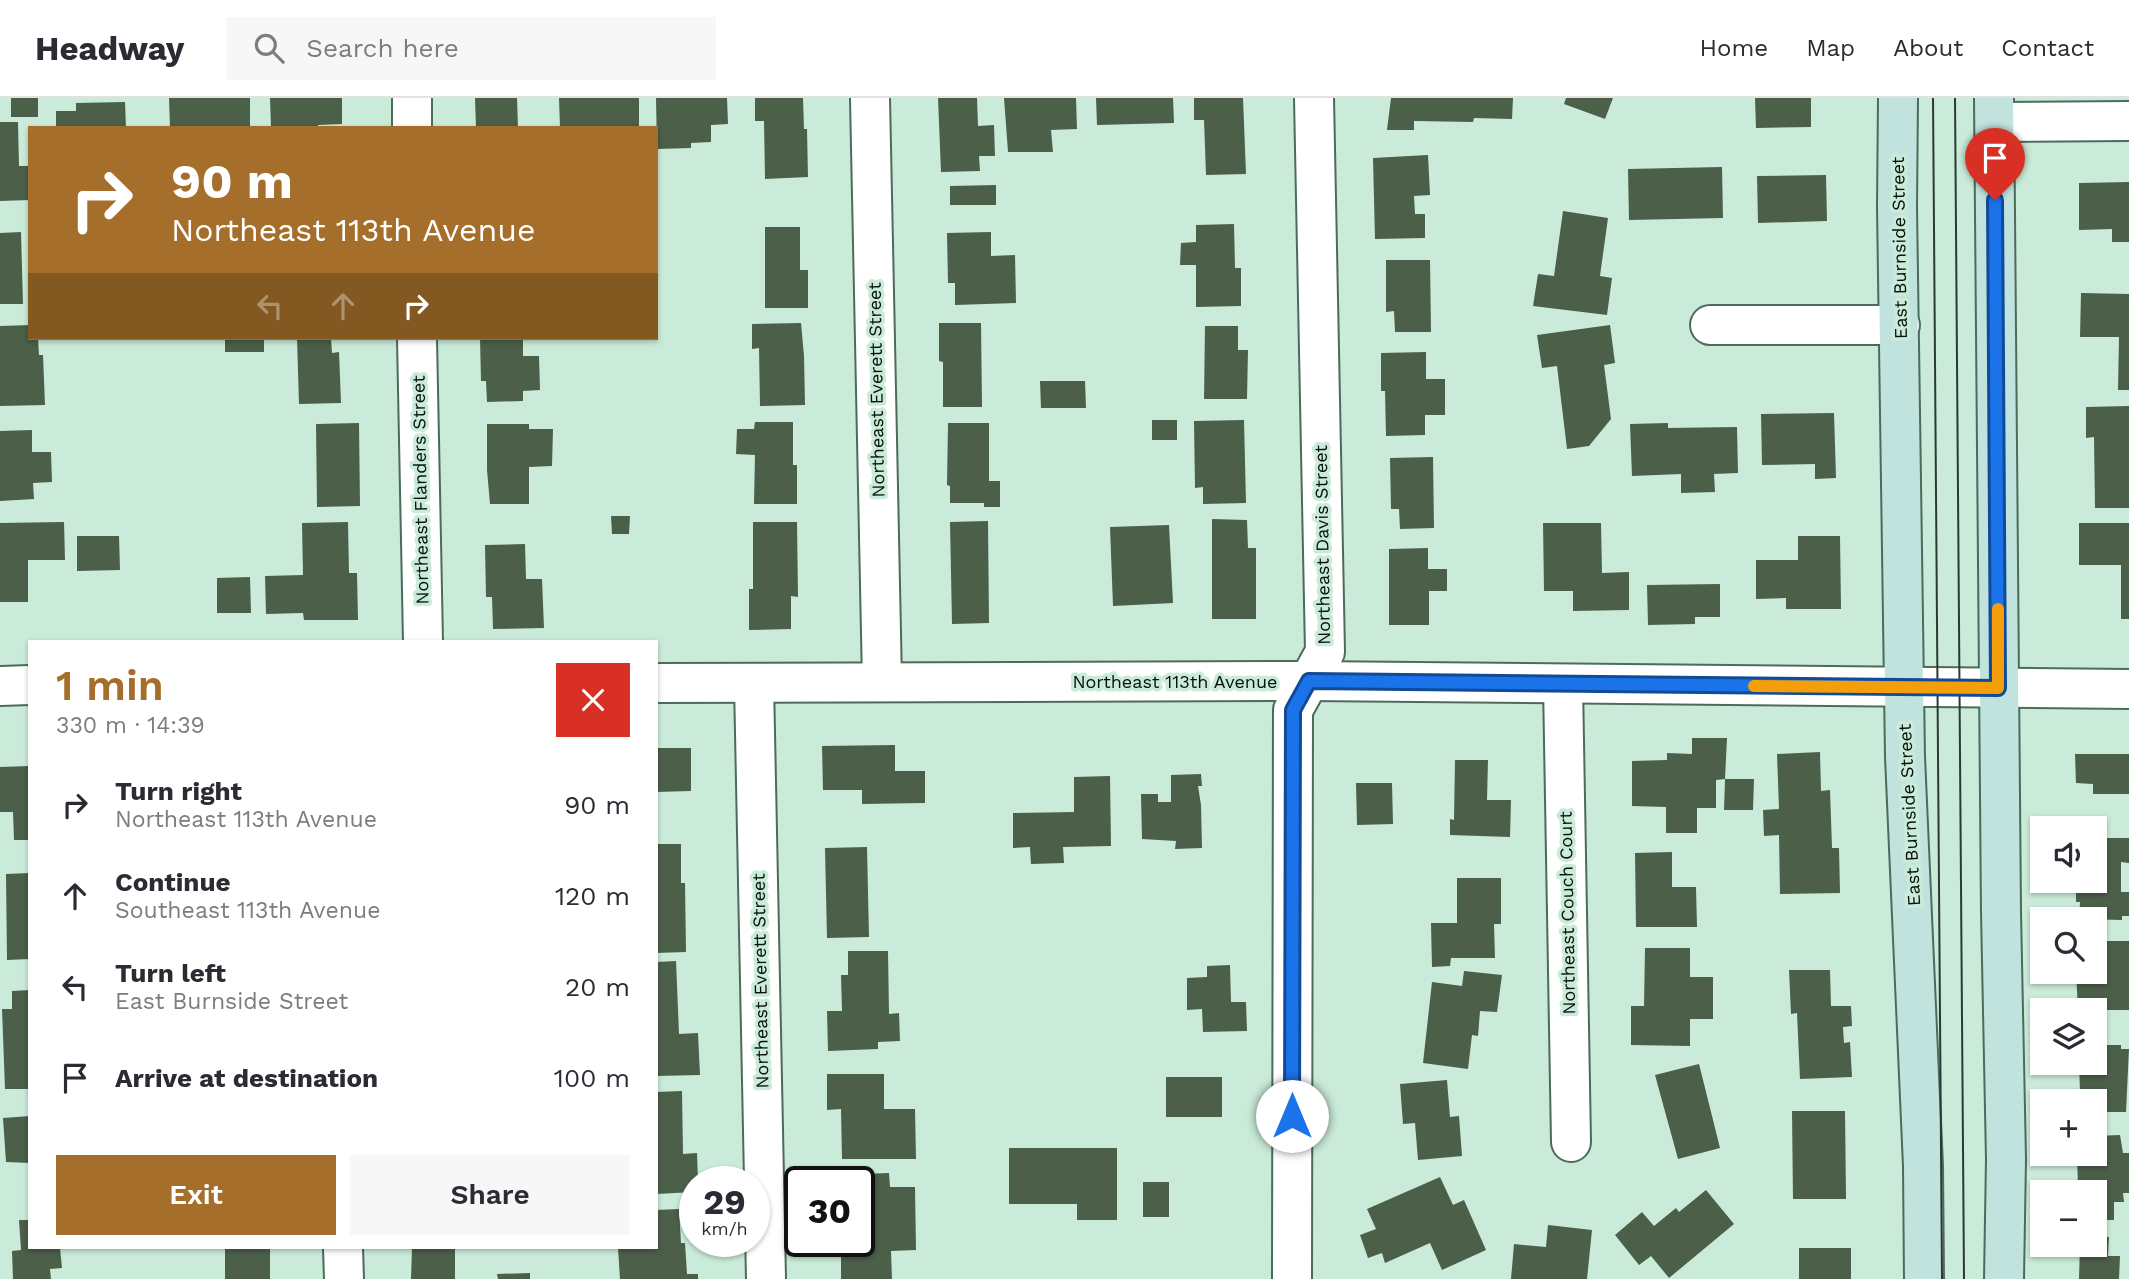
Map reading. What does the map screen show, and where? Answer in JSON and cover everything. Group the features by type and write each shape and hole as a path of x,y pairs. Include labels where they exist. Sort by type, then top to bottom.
{"street":[{"path":"412,98 412,126"},
{"name":"Northeast Everett Street","path":"870,98 882,682"},
{"name":"Northeast Davis Street","path":"1292,1279 1293,710 1325,652 1314,98"},
{"name":"East Burnside Street","path":"1898,98 1897,207 1904,688 1922,1139 1924,1279"},
{"path":"2004,1279 2006,1159 1998,688 1995,110 2129,121"},
{"path":"1710,325 1900,325"},
{"name":"Northeast Flanders Street","path":"417,340 423,640"},
{"name":"Northeast 113th Avenue","path":"658,683 1309,681 2129,689"},
{"name":"Northeast Everett Street","path":"754,683 766,1279"},
{"name":"Northeast Couch Court","path":"1563,684 1571,1143"},
{"path":"0,686 28,685"},
{"path":"344,1249 344,1279"}],"building":[{"path":"11,98 38,98 38,117 11,117"},
{"path":"169,98 250,98 250,126 170,126"},
{"path":"270,98 342,98 342,124 271,126"},
{"path":"475,98 517,98 518,126 476,126"},
{"path":"559,98 639,98 639,126 560,126"},
{"path":"656,98 727,98 728,124 711,125 711,142 691,143 691,148 658,149"},
{"path":"755,98 803,98 808,177 765,179 764,121 755,121"},
{"path":"938,98 977,98 978,126 994,125 995,156 979,156 980,171 941,172"},
{"path":"1004,98 1076,98 1077,129 1051,130 1053,152 1008,152"},
{"path":"1096,98 1173,98 1174,123 1097,125"},
{"path":"1194,98 1243,98 1246,174 1206,175 1204,120 1194,120"},
{"path":"1391,98 1513,98 1512,119 1474,118 1473,122 1414,121 1414,130 1387,130"},
{"path":"1566,98 1613,98 1605,119 1564,104"},
{"path":"1755,98 1811,98 1811,127 1756,128"},
{"path":"125,102 126,126 56,126 56,111 76,111 76,103"},
{"path":"0,122 18,122 19,166 28,166 28,200 0,201"},
{"path":"1428,155 1430,195 1414,196 1415,214 1425,214 1425,238 1375,239 1373,158"},
{"path":"1722,167 1723,218 1629,220 1628,169"},
{"path":"1826,175 1827,221 1758,223 1757,176"},
{"path":"2129,182 2129,242 2112,242 2112,229 2079,230 2079,183"},
{"path":"996,185 996,205 950,205 950,186"},
{"path":"1563,211 1608,218 1600,276 1612,278 1607,315 1533,306 1538,274 1554,276"},
{"path":"1234,224 1235,268 1241,268 1241,306 1196,307 1196,265 1180,265 1181,243 1196,242 1196,225"},
{"path":"765,227 800,227 800,270 808,270 808,308 765,308"},
{"path":"21,232 23,304 0,304 0,233"},
{"path":"991,232 991,256 1015,255 1016,303 955,305 955,283 948,283 947,233"},
{"path":"1386,260 1430,260 1431,332 1395,332 1394,311 1386,312"},
{"path":"2081,293 2129,294 2129,390 2118,390 2119,337 2080,337"},
{"path":"801,323 805,405 760,406 759,348 752,349 752,324"},
{"path":"939,323 981,323 982,407 943,407 943,362 939,361"},
{"path":"28,325 28,340 38,340 39,355 43,355 45,405 0,406 0,326"},
{"path":"1610,325 1615,363 1604,365 1611,419 1589,446 1567,449 1557,366 1542,368 1537,335"},
{"path":"1205,326 1238,326 1238,350 1248,350 1247,399 1204,399"},
{"path":"225,340 264,340 264,352 225,352"},
{"path":"297,340 331,340 332,353 339,352 341,403 299,404"},
{"path":"480,340 523,340 523,356 539,356 540,390 523,391 523,401 487,402 486,381 481,381"},
{"path":"1426,352 1426,379 1445,379 1445,415 1425,415 1425,435 1386,436 1385,391 1381,391 1381,353"},
{"path":"1040,381 1085,381 1086,408 1041,408"},
{"path":"2129,406 2129,508 2095,508 2094,437 2086,438 2086,407"},
{"path":"1834,413 1836,478 1815,479 1815,464 1762,465 1761,414"},
{"path":"1152,420 1177,420 1177,440 1152,440"},
{"path":"1244,420 1246,503 1203,504 1203,487 1195,488 1194,421"},
{"path":"755,422 793,422 797,504 754,504 755,455 736,454 737,429 754,429"},
{"path":"359,423 360,506 317,507 316,424"},
{"path":"948,423 989,423 989,481 1000,481 1000,507 984,507 984,503 950,503 950,486 947,485"},
{"path":"1668,423 1668,428 1737,427 1738,473 1714,474 1715,492 1681,493 1681,474 1632,476 1630,424"},
{"path":"487,424 529,424 529,429 553,429 552,466 529,467 529,504 490,504"},
{"path":"32,430 32,452 51,452 52,482 33,483 34,499 0,501 0,431"},
{"path":"1433,457 1434,528 1400,529 1399,509 1391,509 1390,458"},
{"path":"611,516 630,516 629,534 612,534"},
{"path":"1212,519 1247,520 1248,548 1256,548 1256,619 1212,619"},
{"path":"988,521 989,623 952,624 950,522"},
{"path":"64,522 65,560 28,560 28,602 0,602 0,523"},
{"path":"348,522 349,573 357,573 358,620 304,620 303,613 266,614 265,576 303,575 302,523"},
{"path":"753,522 797,522 798,597 791,596 791,629 749,630 749,589 753,589"},
{"path":"1543,523 1601,523 1602,573 1629,572 1629,610 1573,611 1573,591 1544,591"},
{"path":"2079,523 2129,523 2129,619 2121,619 2121,565 2079,565"},
{"path":"1169,525 1173,603 1113,606 1110,527"},
{"path":"77,536 119,536 120,570 77,571"},
{"path":"1798,536 1840,536 1841,609 1786,609 1786,598 1756,599 1756,560 1798,560"},
{"path":"525,544 526,579 542,579 544,628 493,629 492,597 486,597 485,545"},
{"path":"1428,548 1428,569 1447,569 1447,591 1429,591 1429,625 1389,625 1389,549"},
{"path":"250,577 251,613 217,613 217,578"},
{"path":"1720,584 1720,617 1695,617 1695,624 1648,625 1647,585"},
{"path":"1692,738 1727,738 1725,779 1716,780 1716,808 1697,808 1697,833 1666,833 1666,807 1632,806 1632,761 1667,760 1667,753 1692,754"},
{"path":"895,745 895,771 925,771 925,803 862,804 862,790 823,790 822,746"},
{"path":"658,748 691,748 691,791 658,792"},
{"path":"1820,752 1821,791 1830,790 1832,848 1839,848 1840,893 1780,894 1779,835 1764,836 1763,810 1779,809 1777,754"},
{"path":"2075,754 2129,754 2129,794 2093,794 2093,784 2076,783"},
{"path":"1455,760 1488,760 1487,800 1511,800 1510,837 1450,835 1450,819 1454,820"},
{"path":"28,766 28,840 14,840 13,812 0,812 0,767"},
{"path":"1201,774 1202,786 1198,786 1202,848 1175,849 1176,841 1142,839 1141,794 1158,794 1158,802 1171,802 1171,775"},
{"path":"1110,776 1111,846 1063,847 1064,863 1031,864 1030,847 1013,848 1013,813 1074,812 1074,777"},
{"path":"1725,779 1754,779 1753,810 1724,810"},
{"path":"1356,783 1392,783 1393,824 1357,825"},
{"path":"2107,838 2129,838 2129,863 2121,862 2121,892 2129,892 2129,916 2122,916 2122,920 2107,920 2107,907 2080,907 2080,902 2076,902 2076,893 2107,893"},
{"path":"658,844 681,844 681,883 685,883 686,952 658,953"},
{"path":"867,847 869,937 827,938 825,848"},
{"path":"1672,852 1672,887 1696,887 1697,927 1636,927 1635,853"},
{"path":"28,873 28,959 7,960 6,874"},
{"path":"1457,878 1501,878 1501,924 1494,924 1495,958 1451,958 1450,966 1432,967 1431,923 1457,923"},
{"path":"2107,941 2129,941 2129,1010 2107,1010 2107,998 2077,998 2077,984 2107,984"},
{"path":"1645,948 1690,948 1690,977 1713,977 1713,1019 1690,1019 1690,1046 1631,1045 1631,1006 1644,1006"},
{"path":"848,951 888,951 889,1014 899,1013 900,1041 878,1042 878,1049 828,1051 827,1011 842,1011 841,975 848,975"},
{"path":"676,961 679,1034 698,1033 700,1075 658,1076 658,962"},
{"path":"1230,965 1231,1002 1246,1002 1247,1031 1203,1032 1202,1009 1187,1010 1187,978 1207,977 1207,966"},
{"path":"1789,970 1830,970 1831,1006 1851,1006 1852,1026 1843,1027 1844,1043 1850,1042 1852,1077 1800,1079 1797,1013 1791,1014"},
{"path":"1464,971 1502,975 1497,1012 1480,1011 1478,1036 1472,1035 1468,1069 1423,1063 1432,982 1462,986"},
{"path":"28,990 28,1089 5,1089 2,1009 12,1009 12,991"},
{"path":"2107,1045 2121,1045 2121,1049 2129,1049 2126,1112 2107,1112 2107,1089 2080,1089 2079,1075 2107,1075"},
{"path":"1699,1064 1720,1148 1678,1159 1655,1075"},
{"path":"827,1074 884,1074 884,1109 915,1109 916,1159 842,1159 841,1109 827,1110"},
{"path":"1166,1077 1222,1077 1222,1117 1166,1117"},
{"path":"1447,1080 1450,1117 1459,1116 1462,1156 1418,1160 1415,1123 1403,1124 1400,1084"},
{"path":"682,1091 683,1154 697,1153 697,1166 679,1166 679,1193 658,1194 658,1092"},
{"path":"1792,1111 1845,1111 1846,1199 1793,1199"},
{"path":"28,1116 28,1163 6,1162 3,1118"},
{"path":"2120,1135 2123,1153 2129,1153 2129,1193 2123,1193 2124,1202 2114,1202 2114,1220 2107,1220 2107,1180 2078,1180 2077,1166 2107,1166 2107,1136"},
{"path":"1009,1148 1117,1148 1117,1220 1077,1220 1077,1204 1009,1204"},
{"path":"889,1173 890,1187 915,1187 916,1250 891,1251 892,1279 841,1279 841,1257 875,1257 875,1174"},
{"path":"1440,1177 1453,1205 1464,1200 1486,1250 1442,1270 1430,1243 1385,1263 1382,1253 1368,1258 1360,1235 1376,1229 1367,1209"},
{"path":"1143,1182 1169,1182 1169,1217 1143,1217"},
{"path":"1706,1190 1734,1224 1669,1278 1651,1256 1639,1265 1615,1235 1642,1212 1654,1226 1676,1208 1679,1212"},
{"path":"679,1209 679,1257 686,1257 687,1274 698,1274 698,1279 620,1279 618,1249 658,1249 658,1210"},
{"path":"19,1220 28,1220 28,1249 60,1249 62,1268 50,1269 51,1279 13,1279 12,1251 21,1250"},
{"path":"1548,1225 1592,1230 1587,1279 1511,1279 1514,1244 1546,1247"},
{"path":"2109,1237 2108,1256 2120,1256 2119,1279 2079,1279 2080,1257 2107,1257"},
{"path":"1799,1248 1851,1248 1851,1279 1799,1279"},
{"path":"225,1249 270,1249 270,1279 225,1279"},
{"path":"412,1249 455,1249 455,1279 411,1279"},
{"path":"530,1273 530,1279 498,1279 497,1274"}],"tram line":[{"path":"1933,98 1942,1279"},
{"path":"1955,98 1964,1279"}],"slow traffic":[{"path":"1754,686 1998,688 1998,609"}],"route":[{"path":"1292,1116 1293,710 1309,681 1998,688 1995,200"}]}
